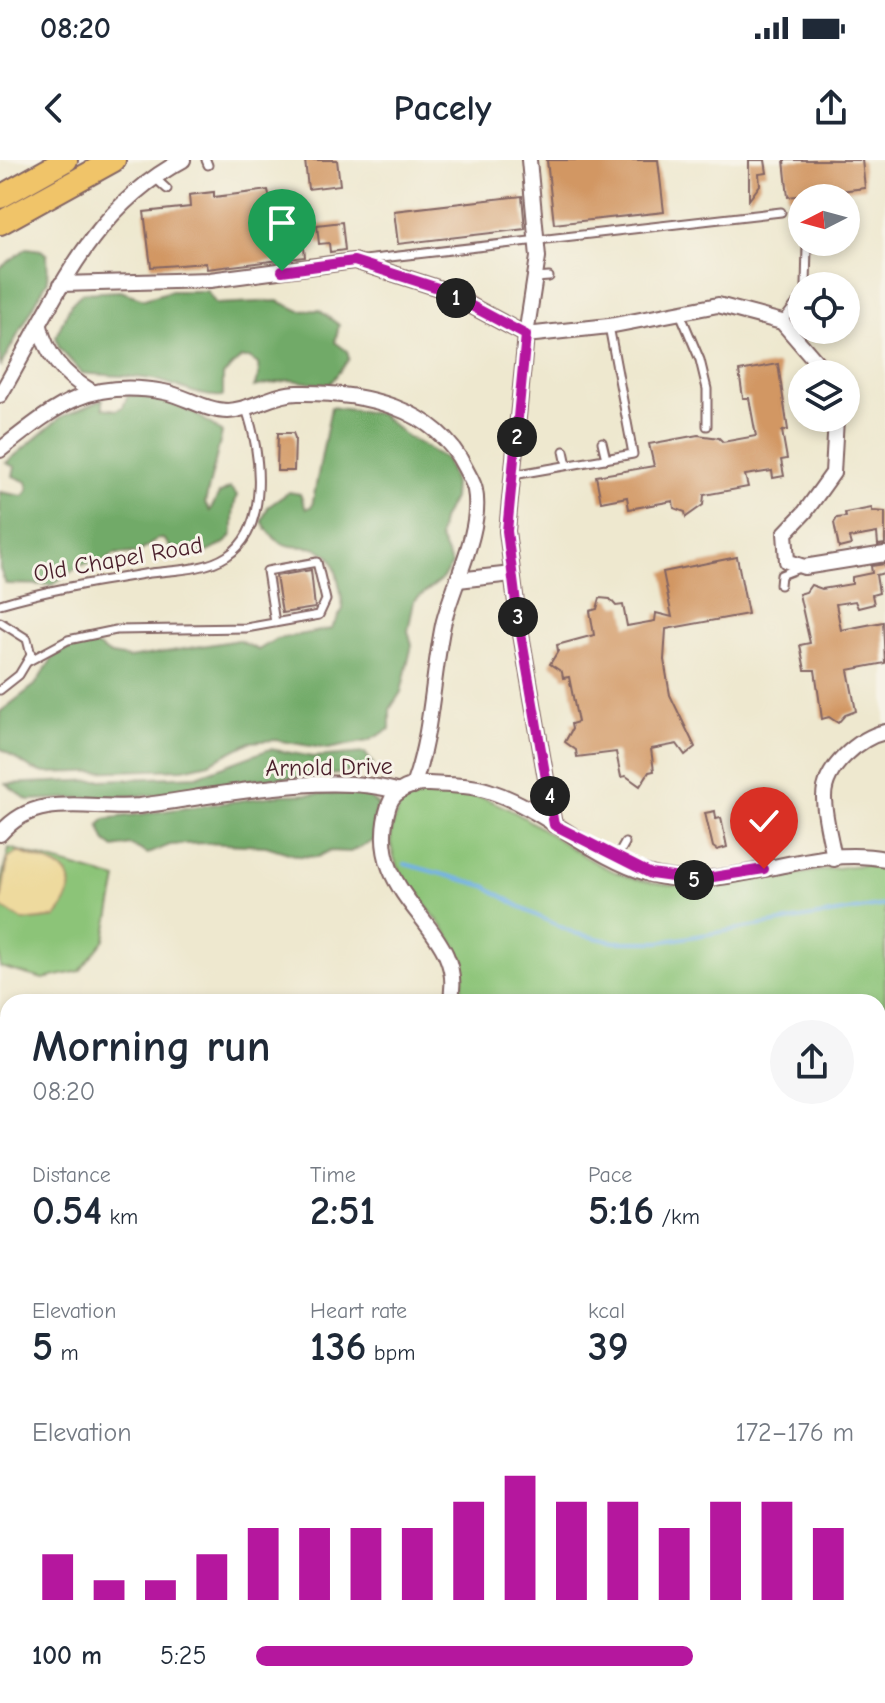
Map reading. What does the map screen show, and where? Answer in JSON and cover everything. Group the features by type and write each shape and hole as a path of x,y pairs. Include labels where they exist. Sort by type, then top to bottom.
{"main road":[{"path":"0,197 66,160"},
{"path":"0,223 114,160"}],"street":[{"path":"0,395 84,246 120,204 154,177 183,160"},
{"path":"529,160 542,278 526,335 513,475 514,548 516,579 554,825"},
{"path":"61,284 210,280 354,261 438,288 526,335 609,326 718,305 782,322 815,360"},
{"path":"40,326 43,343 54,360 73,381 91,391"},
{"path":"0,450 40,419 91,391 109,388 164,392 224,411 246,409 294,392 362,398 430,421 458,453 475,490 471,539 443,625 424,756 406,789 389,802 385,841 387,867 395,884 450,957 452,994"},
{"path":"835,432 833,473 782,540 787,561 802,567 885,554"},
{"path":"458,580 516,579"},
{"path":"834,859 824,795 828,779 852,748 885,732"},
{"name":"Arnold Drive","path":"0,834 27,812 48,807 135,806 244,790 354,784 406,789 468,786 489,791 616,859 651,874 694,880 834,859 885,859"}],"lane":[{"path":"154,177 167,189"},
{"path":"354,261 537,243 781,212"},
{"path":"680,313 700,360 707,389 707,426"},
{"path":"782,322 788,314"},
{"path":"513,475 633,454 609,326"},
{"name":"Old Chapel Road","path":"0,604 89,583 216,563 238,548 252,524 256,488 258,445 246,409"},
{"path":"602,442 606,459"},
{"path":"564,451 567,465"},
{"path":"0,690 19,675 29,661 68,640 116,630 246,628 275,623 319,615 326,600 317,562 267,571 275,623"},
{"path":"780,585 781,575 802,567"},
{"path":"0,622 27,639 29,661"},
{"path":"616,859 625,843"}],"green space":[{"path":"27,248 41,250 47,255 48,280 0,367 0,268"},
{"path":"120,291 144,299 171,291 207,291 216,304 278,301 300,311 319,310 339,325 335,342 347,351 349,359 329,385 289,380 254,387 259,375 258,364 249,358 241,358 223,375 223,396 205,395 151,379 82,373 59,348 56,336 71,304 82,293"},
{"path":"128,395 153,398 178,406 222,433 205,503 210,511 219,494 230,488 237,495 230,538 199,556 188,549 172,550 164,539 158,539 138,553 114,554 103,562 81,565 52,585 6,584 0,569 0,492 23,496 28,490 27,482 13,476 15,467 6,463 61,417 103,399 103,408 117,410 123,407"},
{"path":"331,407 380,414 406,436 446,459 454,483 453,498 442,520 439,537 452,565 441,580 414,601 408,631 412,645 401,692 390,709 390,729 368,741 328,749 275,740 250,742 209,763 183,769 45,773 32,769 0,748 0,712 35,685 54,656 72,647 95,645 111,655 129,658 238,640 258,650 276,639 331,629 343,609 330,558 319,549 278,541 262,521 268,507 289,492 300,494 306,509 312,506"},
{"path":"270,749 313,757 365,753 374,765 340,774 250,780 156,795 28,800 6,784 197,776"},
{"path":"455,791 480,797 525,818 589,859 636,879 658,883 724,884 848,866 885,866 885,994 460,994 463,971 456,949 444,928 399,869 392,848 393,824 405,798 413,794"},
{"path":"364,794 378,805 374,818 376,840 350,852 329,851 318,857 298,856 266,846 204,843 170,845 148,854 131,845 114,848 106,842 99,825 105,819 281,795"},
{"path":"9,848 117,879 105,939 80,971 43,979 0,967 0,886"}],"sand":[{"path":"18,852 56,866 70,880 66,902 56,917 23,921 0,906 8,858"}],"building":[{"path":"305,160 337,160 340,185 308,189"},
{"path":"547,160 658,160 664,212 554,224"},
{"path":"749,160 765,160 767,173 759,174 760,185 749,200"},
{"path":"784,160 862,160 865,188 860,189 860,184 788,184 788,197"},
{"path":"268,190 278,236 303,239 305,257 207,269 206,263 151,267 144,212 190,207 189,195 214,192 214,197"},
{"path":"522,196 525,229 398,244 394,211"},
{"path":"342,222 345,250 330,252 329,243 319,244 317,225"},
{"path":"778,364 788,430 782,431 787,459 781,460 784,476 773,478 772,471 745,475 748,487 704,495 703,505 686,517 685,512 674,508 673,501 629,509 627,497 601,502 596,476 654,466 649,444 698,435 719,438 723,442 756,436 749,398 743,398 739,371"},
{"path":"278,433 293,433 294,471 277,471"},
{"path":"872,508 872,511 885,512 885,544 878,545 877,533 849,538 851,545 839,548 834,523 837,518 846,517 845,513"},
{"path":"737,557 748,614 666,629 664,660 670,695 695,747 685,755 677,744 651,749 654,771 649,772 640,786 626,776 621,777 616,752 577,757 576,750 565,742 572,729 571,724 578,722 569,677 563,678 562,672 550,664 558,651 557,645 594,635 590,611 597,609 600,598 610,599 616,606 623,605 627,626 655,621 656,613 672,617 663,572"},
{"path":"885,564 885,573 876,575 879,593 872,595 874,604 858,608 855,601 836,604 841,630 883,622 885,663 848,670 856,711 845,715 838,723 829,717 822,719 815,670 805,670 800,645 810,643 799,594 806,592 811,585 822,589 852,584 852,577 872,573 871,566"},
{"path":"311,570 315,608 282,613 276,576"},
{"path":"715,811 716,819 721,818 727,847 717,850 713,847 705,813"}],"waterway":[{"path":"405,864 485,886 529,912 574,933 614,942 659,942 885,905"}],"route":[{"path":"282,271 354,261 438,288 526,335 507,531 517,611 554,825 623,863 651,874 694,880 764,869"}]}
